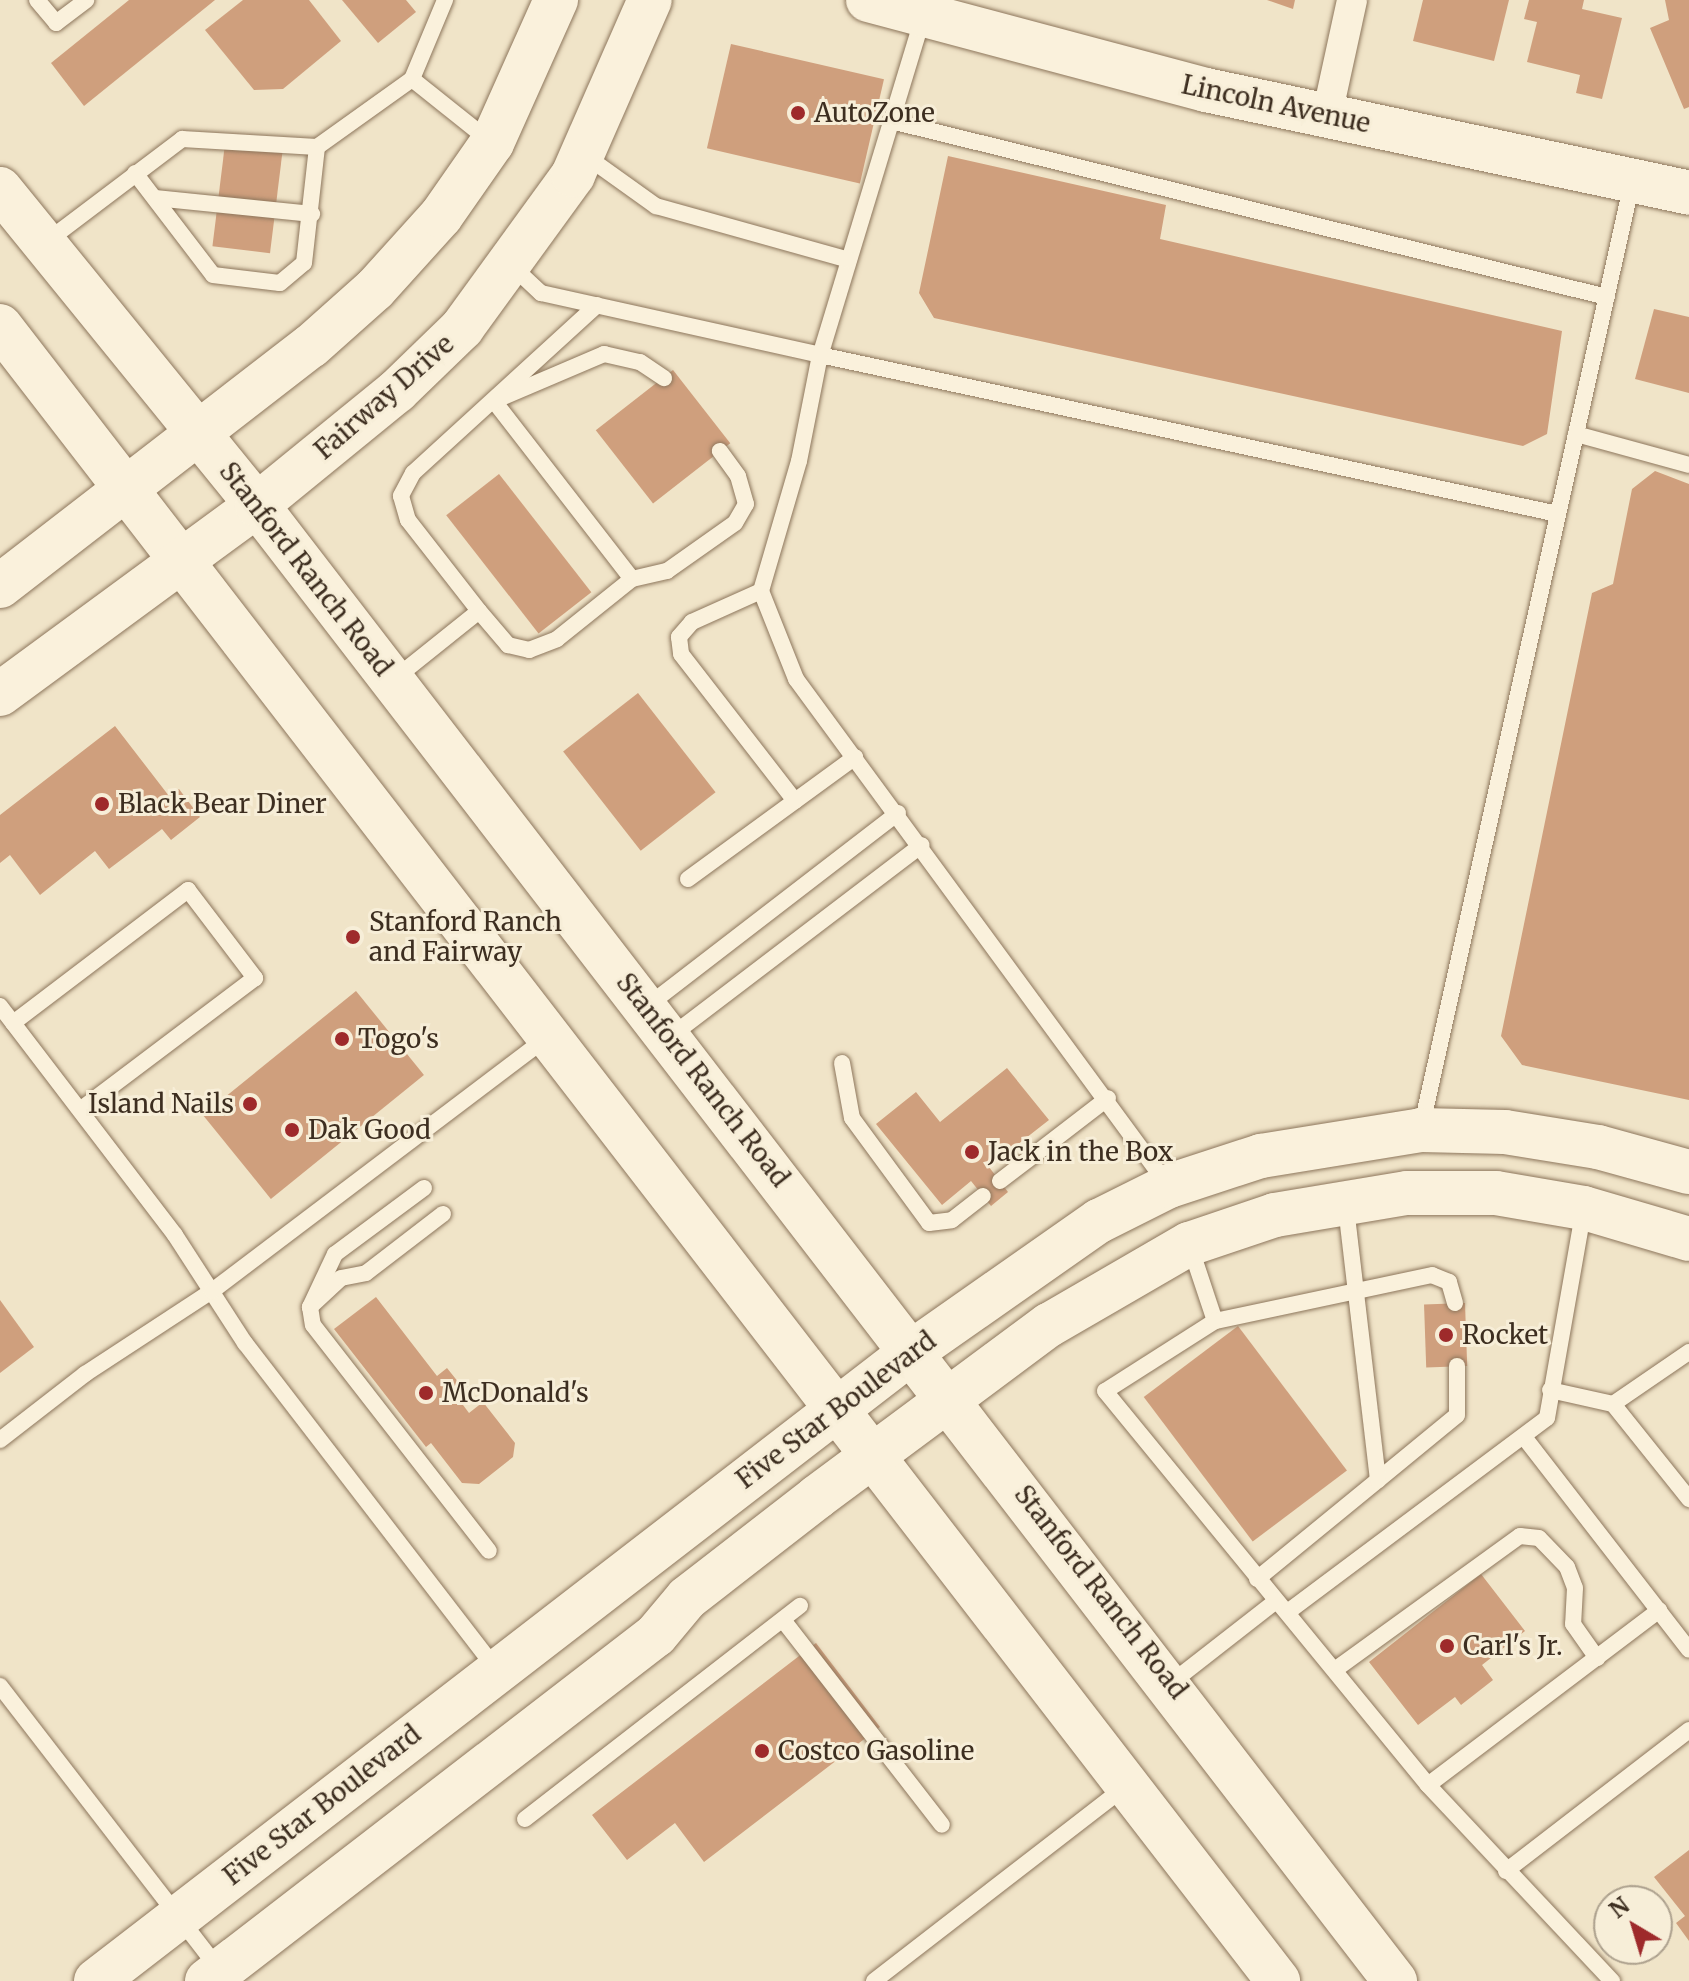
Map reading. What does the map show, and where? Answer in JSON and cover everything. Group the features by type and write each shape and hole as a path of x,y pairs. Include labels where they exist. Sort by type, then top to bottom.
{"street":[{"path":"0,586 200,432 375,289 441,216 492,143 556,0"},
{"name":"Fairway Drive","path":"0,694 257,505 397,391 462,328 512,266 583,154 650,0"},
{"name":"Lincoln Avenue","path":"868,0 1327,115 1689,193"},
{"path":"1327,115 1352,0"},
{"name":"Stanford Ranch Road","path":"0,189 257,505 1171,1683 1395,1981"},
{"path":"0,326 1278,1981"},
{"path":"1275,1215 1332,1181 1404,1159 1421,1130"},
{"name":"Five Star Boulevard","path":"96,1981 913,1351 1043,1255 1169,1186 1261,1156 1421,1130 1505,1132 1598,1147 1689,1172"},
{"path":"219,1978 656,1635 687,1598 874,1455 1115,1282 1189,1244 1275,1215 1345,1201 1496,1193 1584,1208 1689,1239"},
{"path":"497,1670 538,1727"}],"lane":[{"path":"37,0 56,23 86,0"},
{"path":"46,242 182,139 317,147 412,79 445,0"},
{"path":"923,15 820,355 799,461 761,591 796,679 922,845 1169,1186"},
{"path":"412,79 492,143"},
{"path":"891,121 1607,297"},
{"path":"135,173 213,275 280,283 304,263 312,214 317,147"},
{"path":"583,154 656,206 849,260"},
{"path":"1421,1130 1632,182"},
{"path":"155,198 312,214"},
{"path":"512,266 541,293 1558,514"},
{"path":"597,305 413,473 401,496 408,520 479,611 508,645 529,650 557,639 632,579 667,571 735,523 746,504 738,476 720,451"},
{"path":"494,401 604,354 640,362 664,378"},
{"path":"494,401 632,579"},
{"path":"1576,434 1689,465"},
{"path":"761,591 692,622 679,637 681,654 795,801"},
{"path":"393,681 479,611"},
{"path":"688,879 855,757"},
{"path":"658,1022 898,813"},
{"path":"658,1022 922,845"},
{"path":"13,1023 188,890 255,978 80,1110"},
{"path":"0,1006 212,1291 245,1343 497,1670"},
{"path":"0,1440 85,1374 212,1291 549,1036"},
{"path":"842,1063 852,1118 929,1223 952,1220 983,1196"},
{"path":"1000,1181 1108,1098"},
{"path":"424,1188 335,1254 310,1307 313,1325 489,1551"},
{"path":"1345,1201 1378,1480"},
{"path":"1171,1683 1547,1418 1584,1208"},
{"path":"310,1307 341,1278 366,1273 443,1214"},
{"path":"1189,1244 1215,1321"},
{"path":"1455,1303 1449,1282 1432,1275 1215,1321 1105,1391 1428,1785 1612,1981"},
{"path":"1613,1404 1689,1352"},
{"path":"1257,1579 1457,1415 1457,1366"},
{"path":"1550,1390 1613,1404 1689,1499"},
{"path":"1524,1437 1689,1650"},
{"path":"1336,1669 1520,1536 1539,1538 1567,1567 1575,1588 1573,1624 1597,1658"},
{"path":"525,1819 800,1606"},
{"path":"1428,1785 1659,1610"},
{"path":"783,1620 942,1825"},
{"path":"0,1686 178,1915 219,1978"},
{"path":"1506,1871 1689,1730"},
{"path":"874,1981 1128,1784"}],"building":[{"path":"129,0 215,0 84,106 51,63"},
{"path":"243,0 309,0 341,41 283,89 254,90 205,30"},
{"path":"342,0 406,0 416,12 378,43"},
{"path":"1267,0 1295,0 1293,9"},
{"path":"1423,0 1509,0 1494,61 1413,41"},
{"path":"1529,0 1584,0 1582,9 1622,18 1602,99 1576,93 1580,75 1527,62 1537,22 1524,19"},
{"path":"1665,0 1689,0 1689,107 1684,109 1650,28 1669,20"},
{"name":"AutoZone","path":"731,44 884,79 860,184 707,148"},
{"path":"225,144 283,151 270,253 212,246"},
{"path":"948,156 1166,205 1160,239 1562,331 1547,434 1523,446 934,318 919,293"},
{"path":"1654,309 1689,317 1689,393 1635,379"},
{"path":"673,370 730,443 653,504 596,430"},
{"path":"1655,471 1689,484 1689,1100 1522,1065 1501,1036 1592,593 1613,584 1632,489"},
{"path":"499,474 591,592 539,633 446,515"},
{"path":"638,693 716,792 641,851 563,751"},
{"name":"Black Bear Diner","path":"115,726 169,796 179,789 200,817 171,840 162,829 109,869 95,851 40,895 10,855 0,863 0,815"},
{"path":"356,991 424,1075 271,1199 203,1115"},
{"path":"1007,1068 1049,1120 989,1167 1008,1192 991,1206 971,1181 942,1205 876,1124 916,1092 940,1122"},
{"name":"McDonald's","path":"376,1297 437,1376 447,1368 471,1398 463,1405 469,1413 483,1402 515,1443 513,1457 479,1484 462,1483 431,1443 426,1447 334,1329"},
{"path":"0,1300 34,1347 0,1373"},
{"name":"Rocket","path":"1465,1303 1467,1366 1426,1367 1424,1304"},
{"path":"1238,1326 1347,1471 1253,1542 1144,1397"},
{"name":"Carl's Jr.","path":"1481,1574 1525,1631 1482,1665 1493,1680 1461,1705 1455,1697 1418,1725 1369,1662"},
{"name":"Costco Gasoline","path":"816,1643 880,1727 704,1862 675,1823 627,1860 592,1815"},
{"path":"1689,1850 1689,1941 1676,1923 1685,1916 1673,1901 1673,1885 1660,1885 1654,1877"}],"place":[{"name":"AutoZone","path":"798,113"},
{"name":"Black Bear Diner","path":"102,804"},
{"name":"Stanford Ranch and Fairway","path":"353,937"},
{"name":"Togo's","path":"342,1039"},
{"name":"Island Nails","path":"250,1104"},
{"name":"Dak Good","path":"292,1130"},
{"name":"Jack in the Box","path":"972,1152"},
{"name":"Rocket","path":"1446,1335"},
{"name":"McDonald's","path":"426,1393"},
{"name":"Carl's Jr.","path":"1447,1646"},
{"name":"Costco Gasoline","path":"762,1751"}]}
